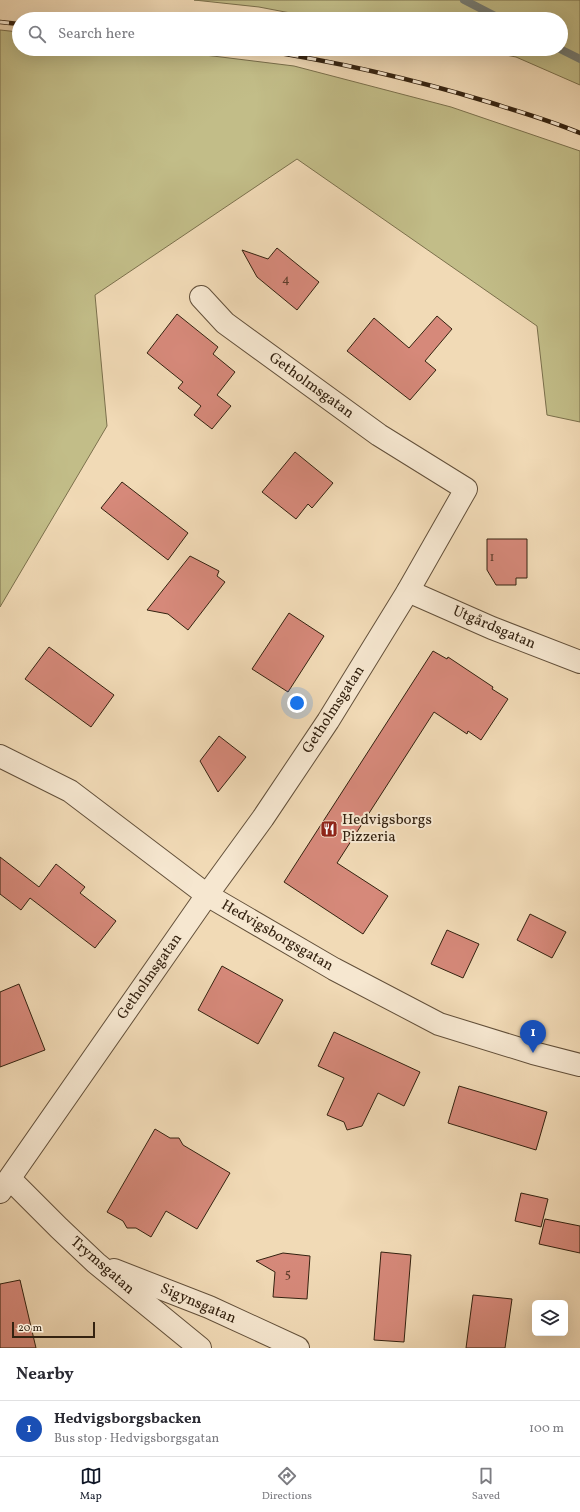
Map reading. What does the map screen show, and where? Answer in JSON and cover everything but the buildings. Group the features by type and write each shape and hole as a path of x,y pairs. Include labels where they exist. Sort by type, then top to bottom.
{"street":[{"name":"Getholmsgatan","path":"5,1185 207,895 263,818 324,728 408,591 466,489 366,425 225,323 201,297"},
{"name":"Utgårdsgatan","path":"408,591 492,628 580,662"},
{"name":"Hedvigsborgsgatan","path":"0,756 70,790 207,895 334,969 439,1024 533,1053 580,1065"},
{"name":"Trymsgatan","path":"5,1185 59,1228 96,1262 200,1348"},
{"name":"Sigynsgatan","path":"96,1262 209,1307 298,1348"}],"shaded area":[{"path":"194,0 580,0 580,85 511,56 568,56 568,12 285,12 259,7"},
{"path":"0,30 12,31 12,56 213,56 294,66 451,107 580,151 580,422 547,415 537,326 297,159 95,295 107,426 0,607"}],"waterway":[{"path":"464,0 487,12"},
{"path":"568,53 580,59"}],"railway":[{"path":"0,22 12,23"},
{"path":"295,56 428,85 521,112 580,133"}],"place":[{"name":"Hedvigsborgs Pizzeria","path":"329,829"},
{"name":"Hedvigsborgsbacken","path":"533,1053"}]}
